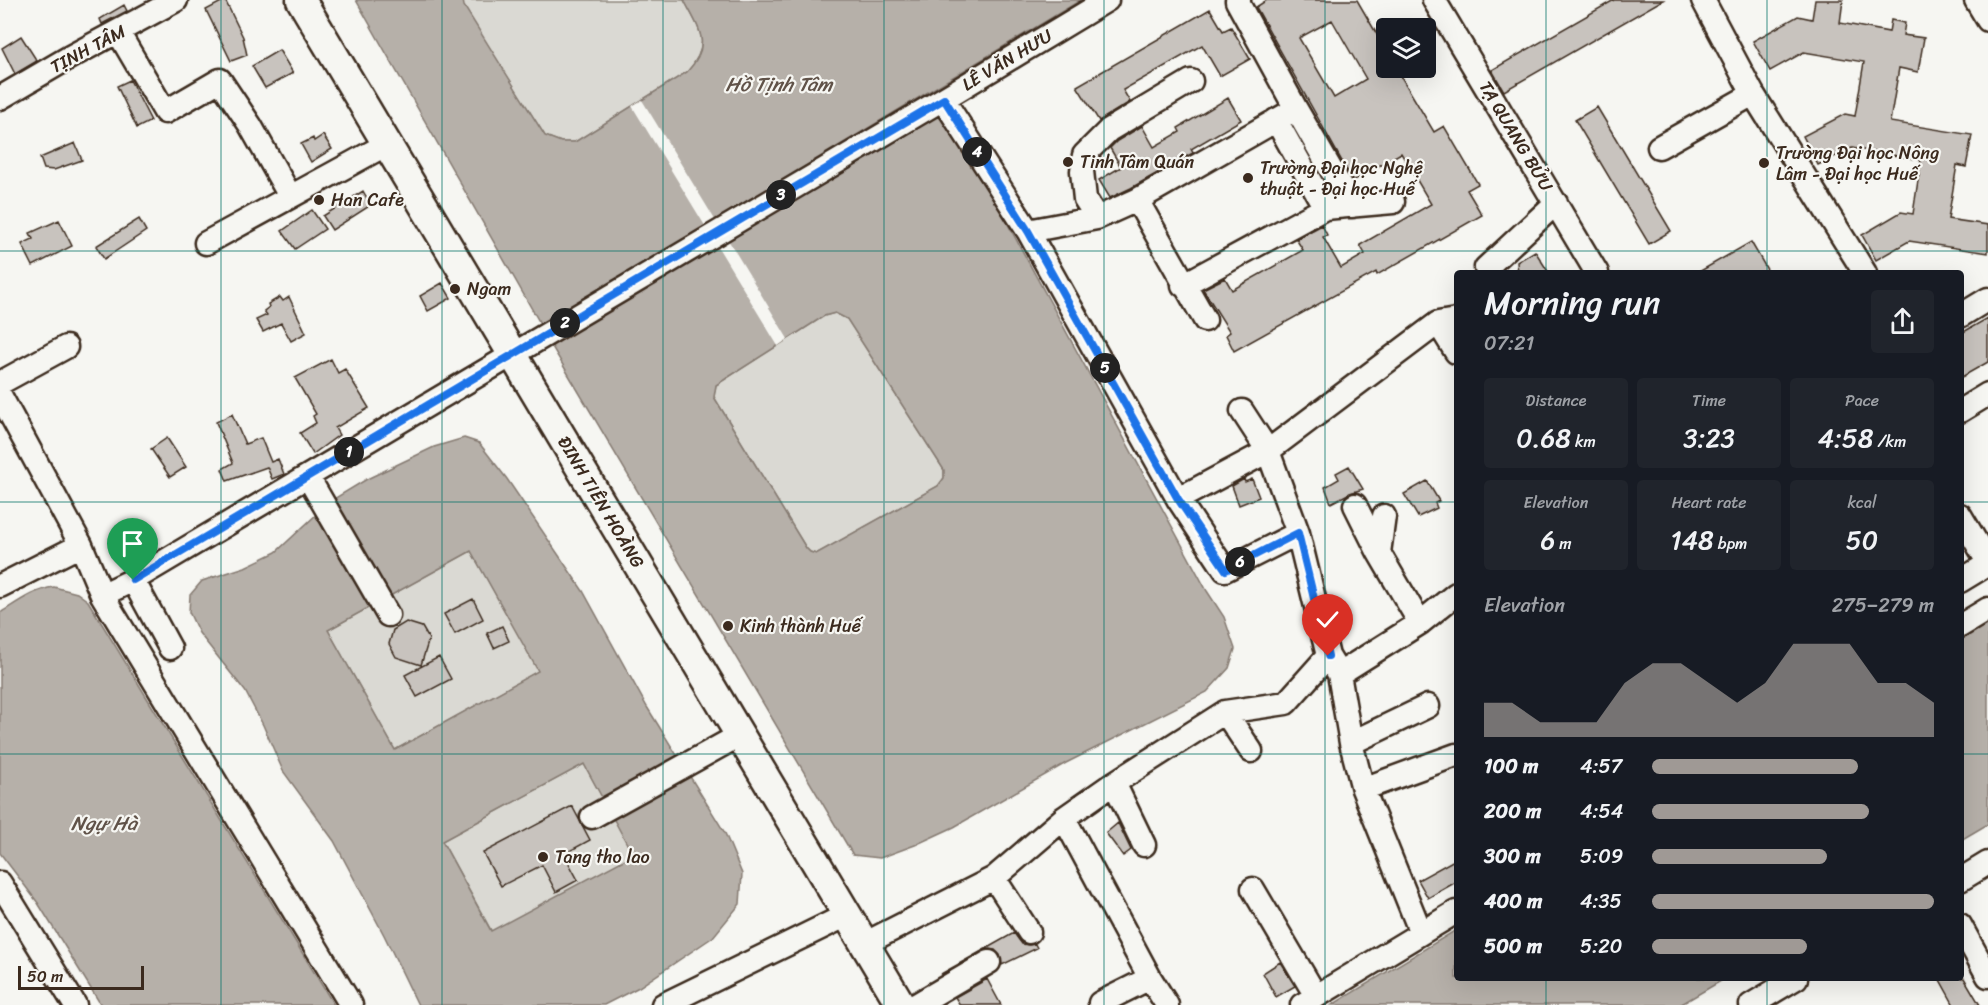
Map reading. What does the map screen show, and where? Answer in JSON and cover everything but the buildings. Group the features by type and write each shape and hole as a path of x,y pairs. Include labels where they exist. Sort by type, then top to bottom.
{"main road":[{"name":"ĐINH TIÊN HOÀNG","path":"301,0 901,1005"}],"street":[{"name":"TỊNH TÂM","path":"0,98 176,0"},
{"name":"LÊ VĂN HƯU","path":"102,595 133,580 308,477 1107,0"},
{"path":"1239,0 1237,1 1296,109 1352,206"},
{"name":"TẠ QUANG BỬU","path":"1434,0 1595,270"},
{"path":"1703,0 1753,94 1863,270"},
{"path":"1976,0 1988,20"},
{"path":"118,33 165,112 220,80 250,125 290,196"},
{"path":"1097,218 1085,199 1082,171 1084,155 1109,130 1191,81"},
{"path":"1659,147 1753,94"},
{"path":"944,99 1028,231 1178,499 1226,570 1298,533"},
{"path":"1028,231 1097,218 1137,200 1296,109"},
{"path":"1276,120 1325,208"},
{"path":"206,243 387,144"},
{"path":"1137,200 1204,320"},
{"path":"1183,285 1325,208 1392,202"},
{"path":"1486,270 1556,204"},
{"path":"1964,314 1988,299"},
{"path":"1178,499 1268,451 1447,322 1454,345"},
{"path":"0,383 66,347"},
{"path":"1964,409 1988,394"},
{"path":"0,395 81,545 102,595 351,1005"},
{"path":"1242,411 1268,451 1298,533 1363,789 1421,933"},
{"path":"308,477 388,615"},
{"path":"1355,505 1379,553 1420,623"},
{"path":"1379,553 1384,516"},
{"path":"1964,522 1988,563 1964,578"},
{"path":"0,586 81,545"},
{"path":"133,580 170,648"},
{"path":"864,944 994,878 1064,818 1225,712 1286,703 1333,665 1420,623 1454,596"},
{"path":"1964,624 1988,609"},
{"path":"1351,743 1428,706"},
{"path":"1225,712 1251,751"},
{"path":"599,813 740,735"},
{"path":"1363,789 1454,756"},
{"path":"1114,783 1144,845"},
{"path":"1064,818 1150,978 1167,1005"},
{"path":"1964,878 1988,863"},
{"path":"994,878 1029,933"},
{"path":"0,883 75,1005"},
{"path":"1253,889 1309,1001 1454,913"},
{"path":"663,1005 847,915"},
{"path":"1964,932 1988,976"},
{"path":"916,1005 989,962"},
{"path":"1100,1003 1150,978"},
{"path":"1751,1005 1791,981"}],"shaded area":[{"path":"463,0 684,0 701,36 700,53 687,72 575,142 561,142 545,136 463,6"},
{"path":"835,313 847,319 944,470 944,478 938,486 816,554 806,548 714,397 716,385 824,316"},
{"path":"471,551 539,671 395,750 328,630"},
{"path":"584,764 634,855 492,932 442,841"}],"water":[{"name":"Hồ Tịnh Tâm","path":"356,0 463,0 464,6 545,136 561,142 575,142 687,72 695,62 700,53 701,36 684,0 1081,0 541,325"},
{"path":"941,112 973,160 1207,591 1224,617 1235,649 1229,668 1207,692 1066,763 954,827 880,858 853,855 551,345 885,148","holes":["835,313 847,319 944,470 944,478 938,486 816,554 806,548 714,397 716,385 824,316"]},
{"path":"464,438 479,443 507,479 583,591 647,707 725,833 742,874 740,904 713,937 639,987 604,1005 418,1005 334,841 283,771 245,691 199,633 189,612 190,595 202,581 245,567 276,552 332,500 367,479 434,447","holes":["471,551 538,671 395,750 328,630","584,764 633,855 491,931 442,841"]},
{"name":"Ngự Hà","path":"54,587 77,593 88,601 334,1005 101,1005 38,903 0,853 0,613 32,594"},
{"path":"1988,615 1988,824 1964,838 1964,629"},
{"path":"1454,931 1454,981 1721,981 1680,1005 1332,1005"}],"pier":[{"path":"642,100 717,223 707,229 632,106"},
{"path":"727,238 788,339 778,346 716,244"}],"place":[{"name":"Tinh Tâm Quán","path":"1068,162"},
{"name":"Trường Đại học Nông Lâm - Đại học Huế","path":"1764,163"},
{"name":"Trường Đại học Nghệ thuật - Đại học Huế","path":"1248,178"},
{"name":"Han Cafe","path":"319,200"},
{"name":"Ngam","path":"455,289"},
{"name":"Kinh thành Huế","path":"728,626"},
{"name":"Tang tho lao","path":"543,857"}],"route":[{"path":"133,580 944,99 1028,231 1178,499 1226,570 1298,533 1328,656"}]}
